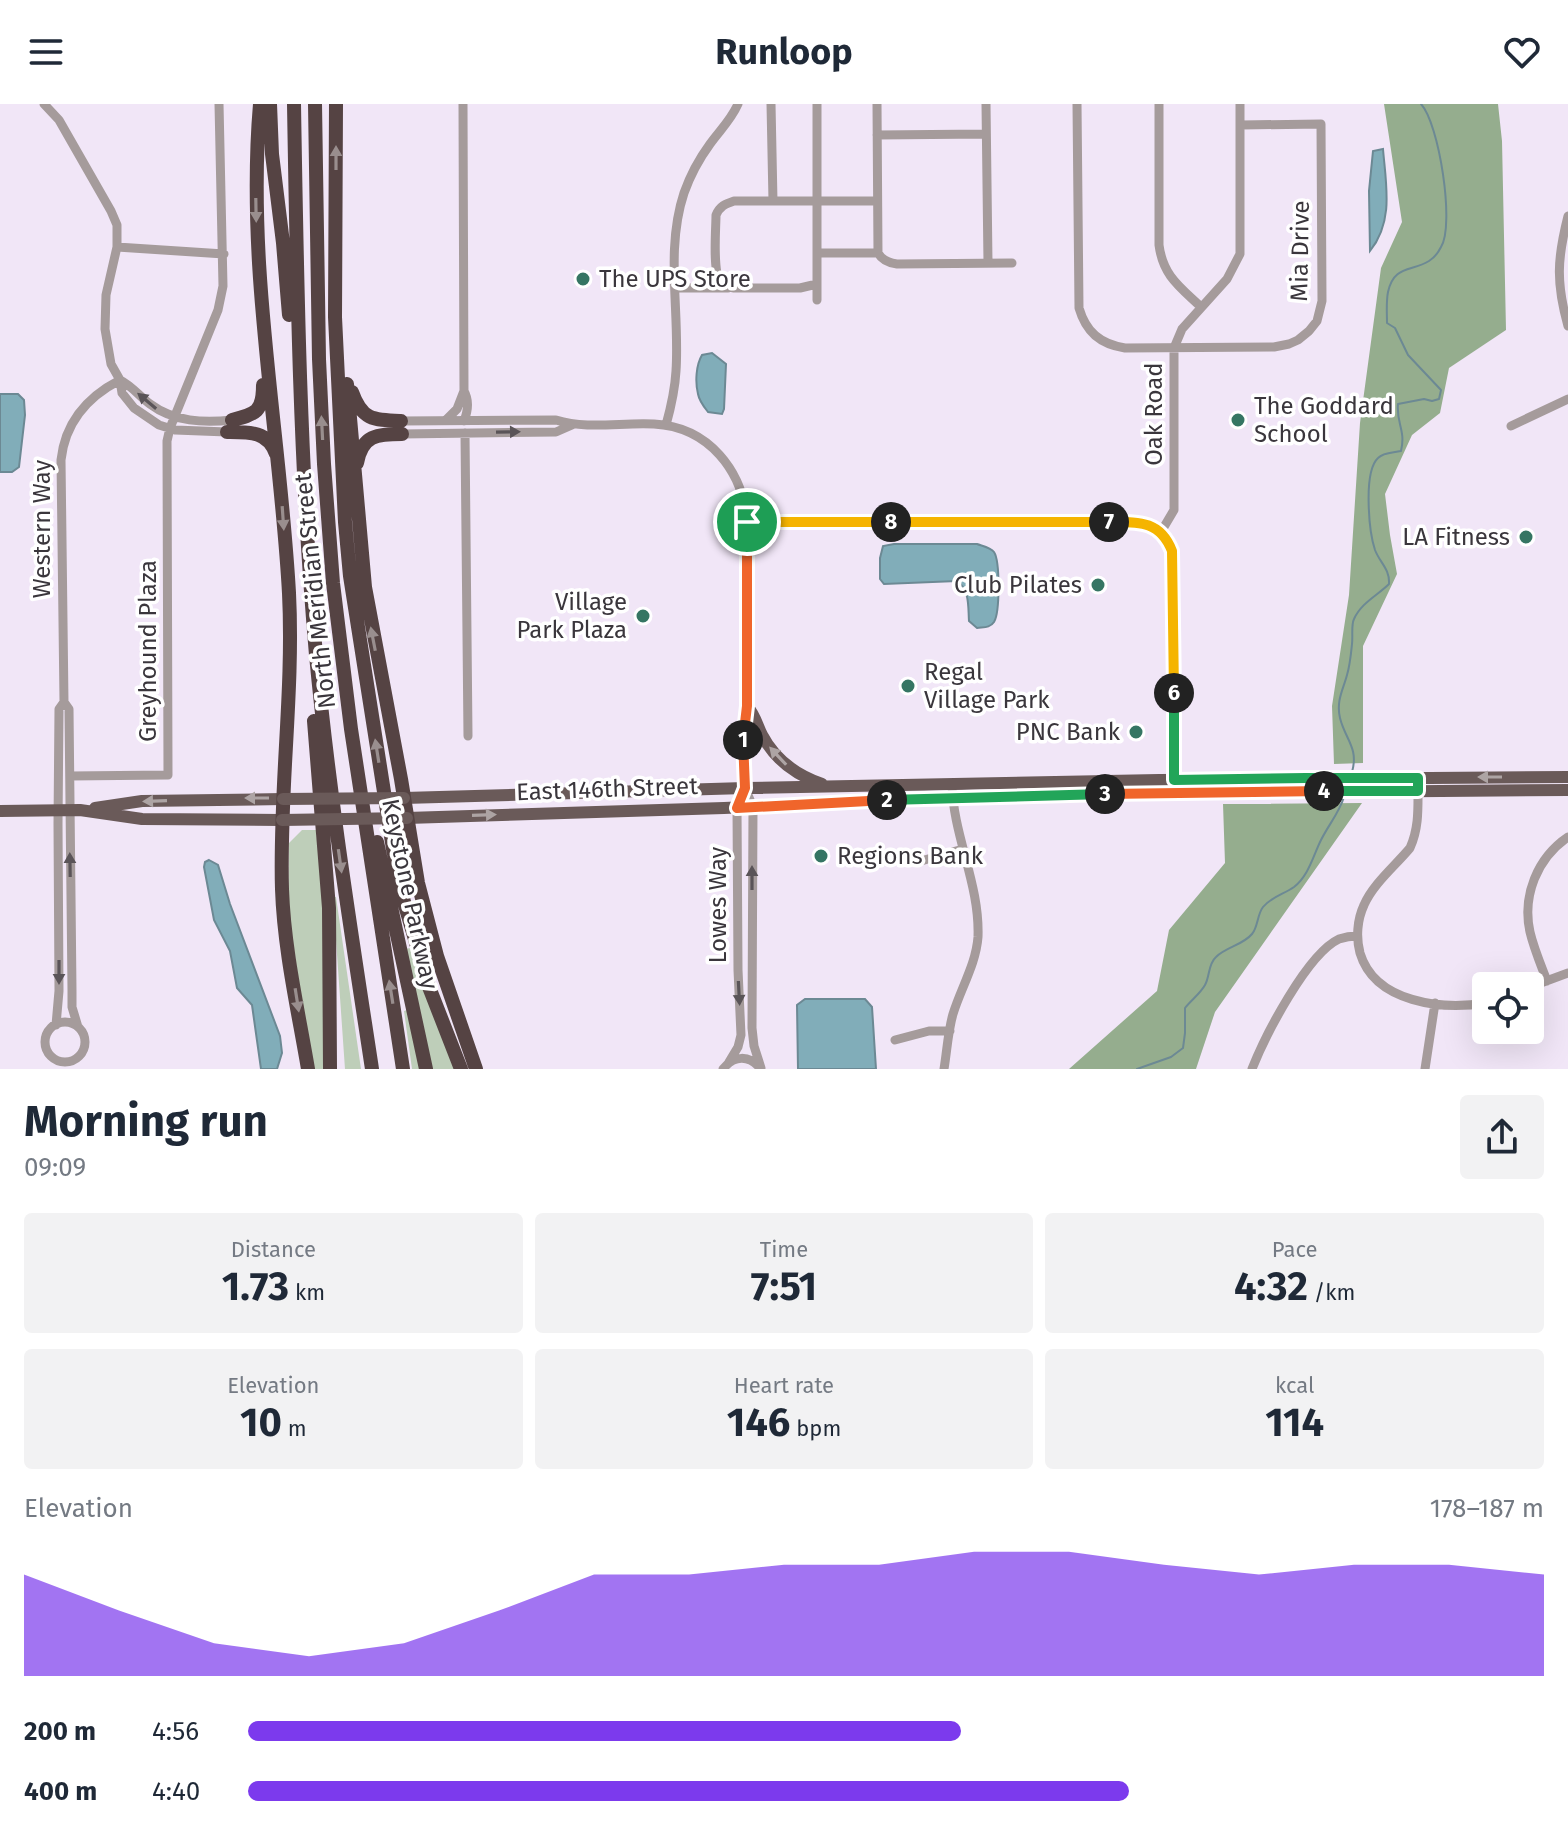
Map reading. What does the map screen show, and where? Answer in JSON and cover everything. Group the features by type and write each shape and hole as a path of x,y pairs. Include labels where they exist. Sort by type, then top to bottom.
{"highway":[{"path":"260,104 256,169 257,236 263,329 280,474 290,619 282,820 284,917 308,1069"},
{"path":"270,104 272,154 303,462"},
{"name":"North Meridian Street","path":"294,104 298,343 309,560 328,773 372,1069"},
{"name":"North Meridian Street","path":"315,104 319,359 333,583 351,729 403,1069"},
{"path":"336,104 335,317 349,562 402,895 418,955 461,1069"},
{"path":"336,211 358,523 368,609 420,892 429,930 476,1069"},
{"path":"230,426 253,414 262,402 263,329"},
{"path":"347,378 358,407 364,414 401,427"},
{"path":"230,426 258,434 272,443 280,474"},
{"path":"358,523 357,466 360,449 373,437 401,427"},
{"path":"309,560 314,727 328,893 330,1069"},
{"name":"Keystone Parkway","path":"351,729 426,1069"},
{"path":"330,952 339,1069"}],"main road":[{"path":"747,706 776,756 801,776 829,786"},
{"name":"East 146th Street","path":"0,811 69,810 142,801 404,798 829,786 1362,785 1568,777"},
{"name":"East 146th Street","path":"1418,784 1568,790"},
{"name":"East 146th Street","path":"69,810 142,819 407,818 737,808 1174,786"}],"street":[{"path":"44,104 59,120 117,225 117,247 106,295 105,329 111,364 120,380 122,393 134,408 170,428 195,431 230,426"},
{"path":"170,428 218,310 223,286 219,104"},
{"path":"446,420 457,409 464,391 463,104"},
{"path":"666,425 676,372 676,228 683,195 704,153 738,104"},
{"path":"771,104 773,201"},
{"path":"817,104 817,300"},
{"path":"877,104 878,253"},
{"path":"986,104 988,263"},
{"name":"Oak Road","path":"1077,104 1078,302 1081,317 1097,338 1114,346 1174,348 1174,510 1161,532"},
{"path":"1159,104 1161,261 1174,282 1201,307"},
{"path":"1174,348 1182,329 1227,279 1240,254 1240,104"},
{"name":"Mia Drive","path":"1174,348 1274,347 1298,340 1317,321 1322,301 1321,124 1241,125"},
{"path":"877,135 986,134"},
{"path":"734,288 726,286 717,276 716,215 725,204 734,201 877,201"},
{"path":"1567,322 1558,270 1568,216"},
{"path":"117,247 224,254"},
{"path":"817,253 878,253 897,264 1012,263"},
{"path":"675,288 800,288 817,284"},
{"path":"120,380 131,385 157,409 185,419 230,426"},
{"name":"Western Way","path":"69,810 69,709 64,702 62,448 70,425 87,403 120,380"},
{"path":"464,391 467,397 464,421"},
{"path":"1511,426 1568,399"},
{"path":"401,427 446,420 556,420 572,425 666,425 695,436 721,455 741,489 747,522 745,788"},
{"path":"401,427 465,433 556,432 572,425"},
{"name":"Greyhound Plaza","path":"70,776 168,775 167,441 170,428"},
{"path":"465,433 468,736"},
{"path":"747,522 1135,522 1153,526 1170,545 1173,560 1174,786"},
{"name":"Western Way","path":"64,702 59,709 69,810"},
{"path":"944,1069 953,1012 974,958 978,938 974,896 956,825 952,784"},
{"path":"1418,784 1418,824 1414,839 1368,898 1360,915 1357,936 1362,958 1367,969 1381,984 1404,998 1472,1005"},
{"name":"Lowes Way","path":"745,788 753,807 752,1028 761,1069"},
{"name":"Lowes Way","path":"726,1066 738,1047 741,1035 737,808 745,788"},
{"path":"56,1025 59,991 58,897 69,810"},
{"path":"69,810 72,1007 85,1039 78,1069"},
{"path":"1547,981 1531,934 1529,900 1538,871 1552,850 1568,837"},
{"path":"921,861 963,849"},
{"path":"58,897 65,904 65,938 72,970"},
{"path":"1252,1069 1281,1010 1318,956 1338,940 1357,936"},
{"path":"1544,982 1568,973"},
{"path":"1425,1069 1435,1003"},
{"path":"61,1069 46,1047 49,1031 64,1023 78,1027"},
{"path":"895,1040 929,1031 950,1031"},
{"path":"53,1057 71,1061 82,1053"},
{"name":"Lowes Way","path":"726,1066 744,1058 754,1061 761,1069"}],"green space":[{"path":"1384,104 1498,104 1502,141 1506,330 1449,368 1440,413 1412,435 1385,494 1397,574 1363,646 1363,763 1334,764 1332,706 1349,595 1360,423 1381,268 1402,222"},
{"path":"1362,803 1215,1012 1196,1069 1069,1069 1157,991 1169,930 1225,863 1223,804"},
{"path":"302,830 316,830 323,896 324,1069 312,1069 288,910 289,843"},
{"path":"333,897 336,897 361,1069 345,1069"},
{"path":"410,948 456,1069 431,1069 405,949"},
{"path":"407,1010 420,1069 412,1069 404,1011"}],"water":[{"path":"1383,149 1387,202 1383,227 1370,251 1369,191 1373,151"},
{"path":"712,353 726,364 722,414 708,412 697,389 700,359 702,355"},
{"path":"0,394 18,394 24,400 19,467 12,472 0,472"},
{"path":"977,544 992,550 996,557 998,587 994,622 977,628 969,621 966,594 957,581 884,584 880,579 883,546"},
{"path":"209,860 218,865 280,1036 282,1053 277,1069 261,1069 252,1005 237,988 230,951 214,920 204,867"},
{"path":"805,999 865,999 872,1007 876,1069 798,1069 797,1005"}],"waterway":[{"path":"1352,772 1353,750 1342,725 1339,706 1350,663 1353,621 1361,608 1389,584 1388,574 1373,541 1369,517 1370,476 1380,456 1401,451 1398,404 1439,399 1441,390 1408,355 1395,328 1387,323 1387,296 1394,277 1431,260 1440,249 1445,235 1446,197 1439,152 1434,131 1421,104"},
{"path":"1137,1069 1171,1057 1183,1048 1185,1008 1205,985 1213,960 1248,938 1263,907 1299,882 1344,797"}],"place":[{"name":"The UPS Store","path":"583,279"},
{"name":"The Goddard School","path":"1238,420"},
{"name":"LA Fitness","path":"1526,537"},
{"name":"Club Pilates","path":"1098,585"},
{"name":"Village Park Plaza","path":"643,616"},
{"name":"Regal Village Park","path":"908,686"},
{"name":"PNC Bank","path":"1136,732"},
{"name":"Regions Bank","path":"821,856"}],"route":[{"path":"747,522 1135,522 1153,526 1170,545 1173,560 1174,780 1418,778 1418,791 961,797 737,808 745,788 747,522"}]}
